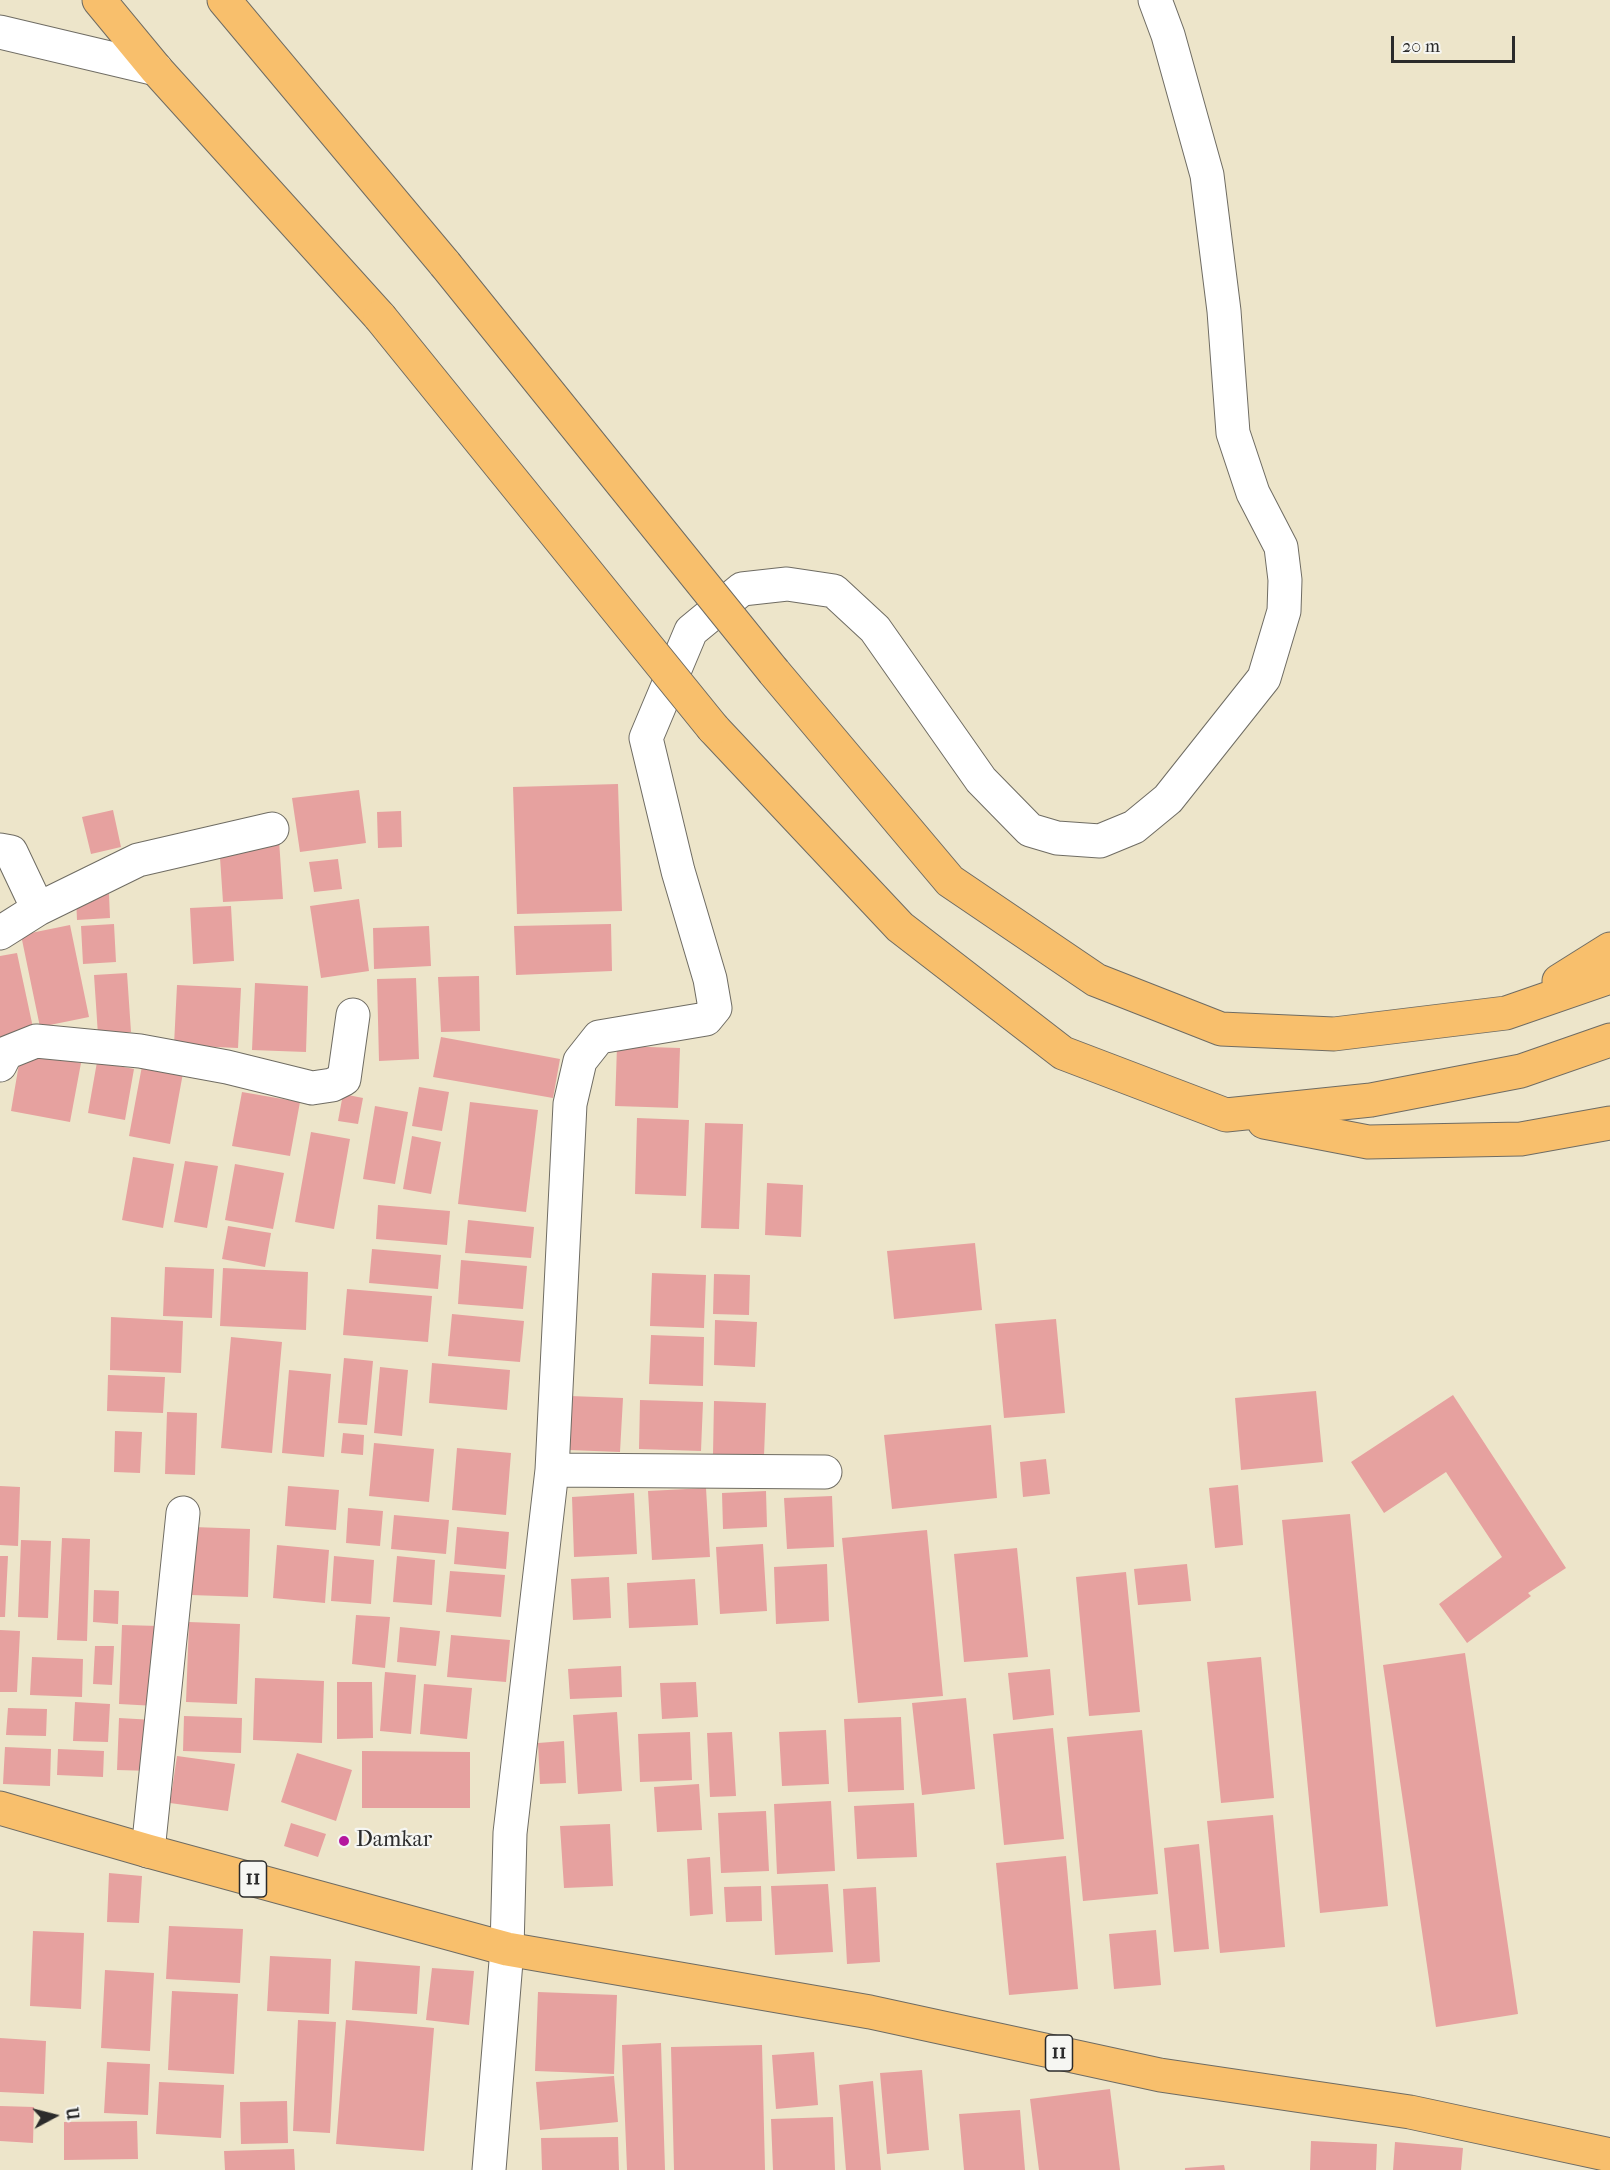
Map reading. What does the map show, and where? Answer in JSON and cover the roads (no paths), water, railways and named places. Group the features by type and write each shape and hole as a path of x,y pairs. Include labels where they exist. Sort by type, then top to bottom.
{"highway":[{"path":"99,0 156,69 380,317 713,728 900,927 1063,1053 1226,1115 1368,1142 1521,1139 1610,1123"},
{"path":"224,0 445,264 774,672 950,880 1096,980 1221,1029 1334,1034 1506,1013 1610,977"},
{"path":"1506,1013 1610,949"},
{"path":"1226,1115 1395,1096 1521,1071 1610,1040"},
{"name":"11","path":"0,1808 507,1949 870,2012 1160,2075 1410,2112 1610,2156"}],"street":[{"path":"489,2170 507,1949 510,1833 552,1470 570,1104 580,1061 599,1036 706,1019 715,1008 710,979 678,871 646,738 691,631 742,589 787,584 834,591 875,629 981,780 1030,830 1057,838 1101,841 1134,827 1168,799 1264,678 1284,611 1286,580 1281,547 1253,494 1233,433 1224,311 1207,176 1168,35 1155,0"},
{"path":"0,32 156,69"},
{"path":"0,933 38,909 138,860 272,829"},
{"path":"0,850 10,852 38,909"},
{"path":"0,1065 6,1053 36,1041 140,1051 227,1067 312,1088 332,1085 344,1079 353,1016"},
{"path":"552,1470 825,1472"},
{"path":"148,1851 183,1513"}],"place":[{"name":"Damkar","path":"344,1841"}]}
